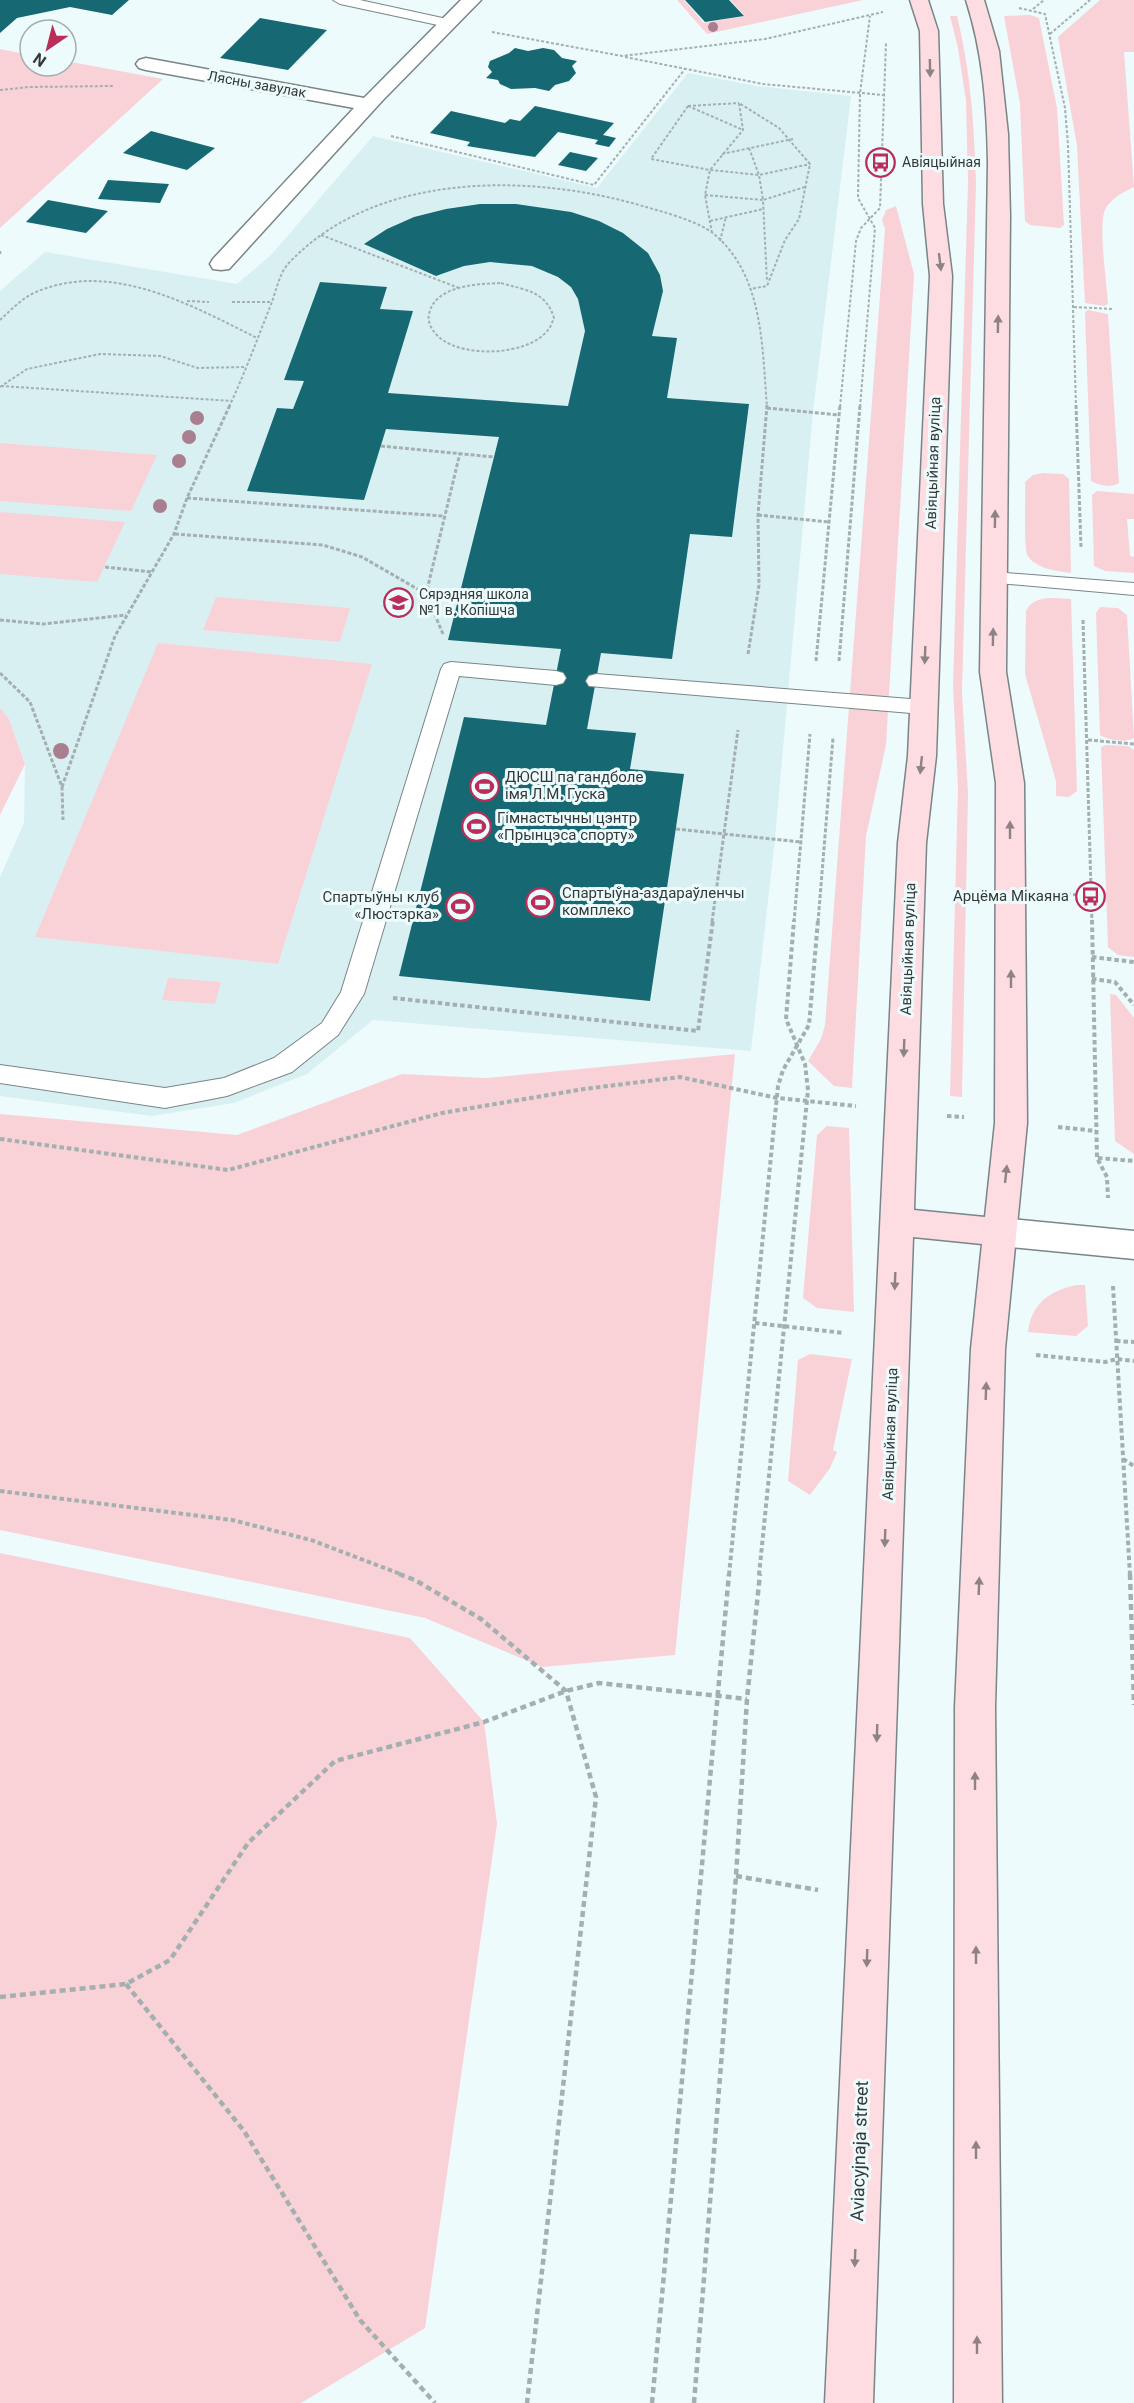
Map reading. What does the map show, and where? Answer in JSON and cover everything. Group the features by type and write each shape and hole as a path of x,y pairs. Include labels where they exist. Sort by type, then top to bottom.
{"main road":[{"name":"Авіяцыйная вуліца","path":"870,1900 912,855 922,756 941,276 933,204 928,31 924,10 919,0"},
{"path":"975,0 991,70 998,151 993,672 1010,783 1011,1123 988,1349 975,1707 978,2403"},
{"path":"897,1222 1000,1232"},
{"name":"Aviacyjnaja street","path":"849,2403 870,1900"}],"street":[{"path":"221,264 280,204 346,126 472,0"},
{"name":"Лясны завулак","path":"146,64 367,104"},
{"path":"1000,1232 1134,1245"}],"lane":[{"path":"340,0 447,23"},
{"path":"994,578 1134,589"},
{"path":"0,1074 165,1098 227,1087 283,1065 330,1029 352,994 451,669 556,678"},
{"path":"596,681 923,707"}],"path":[{"path":"1044,0 1033,10 1045,14 1065,108 1068,145 1088,740 1097,1158 1107,1177"},
{"path":"1050,34 1090,0"},
{"path":"622,56 765,39 870,16 864,48 860,93 858,198 861,209 875,228 810,1014 806,1032 782,1071 777,1098 717,1695 652,2403"},
{"path":"447,23 763,84 883,95"},
{"path":"694,2403 736,1875 747,1699 786,1327 808,1078 786,1019 813,698 856,241 869,218 880,208 887,39"},
{"path":"346,126 594,185 685,69"},
{"path":"0,90 29,87 119,86"},
{"path":"688,106 740,103 766,117 793,139 810,164 800,219 785,240 767,286"},
{"path":"712,233 705,195 710,170 743,130 740,103"},
{"path":"688,106 743,130"},
{"path":"688,106 651,159 710,170 759,175 810,164"},
{"path":"721,155 793,139"},
{"path":"749,148 759,175 763,200 767,286"},
{"path":"62,787 115,636 174,534 187,498 232,400 286,267 321,235 346,219 400,199 448,189 519,184 589,192 623,200 673,215 712,233 735,259 750,289 759,315 767,408 758,515 759,585 698,1031 352,994"},
{"path":"705,195 763,200 806,187"},
{"path":"710,221 763,209"},
{"path":"720,242 726,217"},
{"path":"321,235 459,288 501,283 521,287 538,294 550,304 555,315 553,327 543,338 508,351 487,353 450,345 429,326 428,315 433,304 444,295 459,288"},
{"path":"0,320 34,292 60,283 89,281 138,288 184,301 257,338"},
{"path":"750,289 767,286"},
{"path":"1074,307 1112,309"},
{"path":"0,386 27,369 100,354 160,356 198,368 245,367"},
{"path":"0,386 232,400"},
{"path":"767,408 839,415"},
{"path":"381,446 494,457"},
{"path":"443,635 426,594 460,453"},
{"path":"187,498 443,516"},
{"path":"758,515 829,522"},
{"path":"174,534 323,545 362,558 426,594"},
{"path":"105,567 152,572"},
{"path":"0,620 43,624 126,615"},
{"path":"0,673 30,702 62,787 63,820"},
{"path":"1088,740 1134,744"},
{"path":"676,829 801,842"},
{"path":"1092,957 1134,962"},
{"path":"1092,979 1115,982 1134,1005"},
{"path":"0,1139 228,1170 442,1113 584,1089 680,1077 777,1098 806,1101"},
{"path":"1097,1158 1134,1161"},
{"path":"755,1323 786,1327"},
{"path":"1116,1341 1134,1342"},
{"path":"1134,1361 1117,1359 1133,1606 1134,1705"},
{"path":"1123,1459 1134,1466"},
{"path":"0,1491 232,1520 311,1540 415,1580 481,1619 566,1691 596,1797 527,2403"},
{"path":"0,1997 126,1984 170,1960 248,1843 335,1761 484,1722 566,1691 598,1683 747,1699"},
{"path":"736,1875 870,1900"},
{"path":"126,1984 244,2131 360,2320 435,2403"}],"shaded area":[{"path":"677,0 684,0 704,23 745,16 730,0 863,0 707,34"},
{"path":"1100,0 1134,0 1134,52 1124,52 1134,187 1113,199 1105,210 1102,229 1108,304 1104,306 1085,303 1077,146 1058,37"},
{"path":"1030,15 1039,18 1057,108 1064,225 1060,228 1030,225 1025,221 1020,104 1004,16"},
{"path":"950,16 957,16 966,58 973,119 976,183 962,692 968,793 962,1097 950,1096 958,786 953,686 968,182 966,101 958,48"},
{"path":"0,49 18,53 18,78 78,78 78,63 163,79 0,228"},
{"name":"Сярэдняя школа №1 в. Копішча","path":"688,73 757,86 851,96 813,412 775,839 751,1051 373,1020 307,1074 234,1103 152,1116 0,1096 0,877 24,823 25,764 9,719 0,708 0,291 45,252 237,284 272,254 373,136 597,188"},
{"path":"896,206 914,274 886,745 866,836 852,1088 834,1086 808,1061 821,1039 825,1025 885,229 882,220 886,210"},
{"path":"1088,310 1108,314 1119,483 1112,486 1091,481 1085,312"},
{"path":"0,443 157,455 131,511 0,501"},
{"path":"1063,474 1069,479 1071,573 1041,567 1026,552 1025,482 1033,475"},
{"path":"1097,491 1134,494 1134,519 1127,519 1130,556 1134,557 1134,573 1105,571 1094,566 1092,495"},
{"path":"0,512 125,522 97,582 0,574"},
{"path":"216,597 350,608 340,642 203,630"},
{"path":"1055,598 1071,599 1077,791 1069,797 1056,796 1056,781 1025,674 1026,611 1035,602"},
{"path":"1100,607 1118,608 1127,615 1134,738 1130,740 1117,740 1100,735 1096,613"},
{"path":"158,643 372,664 278,964 35,937"},
{"path":"0,708 9,719 25,764 0,815"},
{"path":"1106,745 1128,746 1134,750 1134,957 1118,955 1108,947 1101,747"},
{"path":"168,978 221,982 215,1004 162,1000"},
{"path":"1110,994 1116,995 1134,1018 1134,1154 1115,1141"},
{"path":"735,1054 675,1655 542,1667 425,1618 0,1530 0,1114 237,1135 402,1074 486,1078"},
{"path":"827,1126 849,1128 854,1312 817,1308 803,1298 817,1135"},
{"path":"1085,1285 1088,1326 1076,1336 1028,1332 1033,1313 1044,1300 1059,1290"},
{"path":"810,1354 852,1359 833,1450 837,1452 830,1468 810,1495 788,1481 798,1360"},
{"path":"0,1553 410,1638 484,1722 497,1824 425,2328 301,2403 0,2403"}],"building":[{"path":"0,0 129,0 112,15 70,7 17,18 0,33"},
{"path":"685,0 729,0 744,16 705,22"},
{"path":"260,18 327,30 288,70 220,58"},
{"path":"515,48 528,51 543,48 554,50 562,58 577,61 572,66 576,73 569,81 555,85 549,91 535,88 511,89 500,84 498,80 486,78 492,72 488,67 490,61"},
{"path":"535,106 614,123 603,135 616,138 609,147 595,144 598,140 558,132 535,157 467,146 470,142 430,133 451,111 505,123 510,119 520,121"},
{"path":"151,131 215,148 187,170 123,153"},
{"path":"570,152 598,158 586,171 558,165"},
{"path":"108,180 169,184 160,203 98,199"},
{"path":"48,200 108,211 86,233 26,222"},
{"path":"480,204 516,204 571,212 599,221 623,233 648,253 660,275 663,291 652,336 677,338 667,398 749,404 732,537 690,534 672,659 601,653 587,729 636,733 630,769 684,774 650,1001 399,976 464,717 546,725 561,649 448,640 499,437 386,429 364,500 247,491 277,408 293,409 304,381 284,380 320,282 387,287 380,309 413,311 388,393 568,406 585,331 578,299 571,287 558,277 532,266 490,262 464,266 436,276 364,244 387,229 414,217"}],"place":[{"name":"Авіяцыйная","path":"881,162"},
{"name":"Сярэдняя школа №1 в. Копішча","path":"398,602"},
{"name":"ДЮСШ па гандболе імя Л.М. Гуска","path":"484,786"},
{"name":"Гімнастычны цэнтр «Прынцэса спорту»","path":"476,827"},
{"name":"Арцёма Мікаяна","path":"1090,896"},
{"name":"Спартыўна-аздараўленчы комплекс","path":"541,902"},
{"name":"Cпартыўны клуб «Люстэрка»","path":"460,906"}]}
